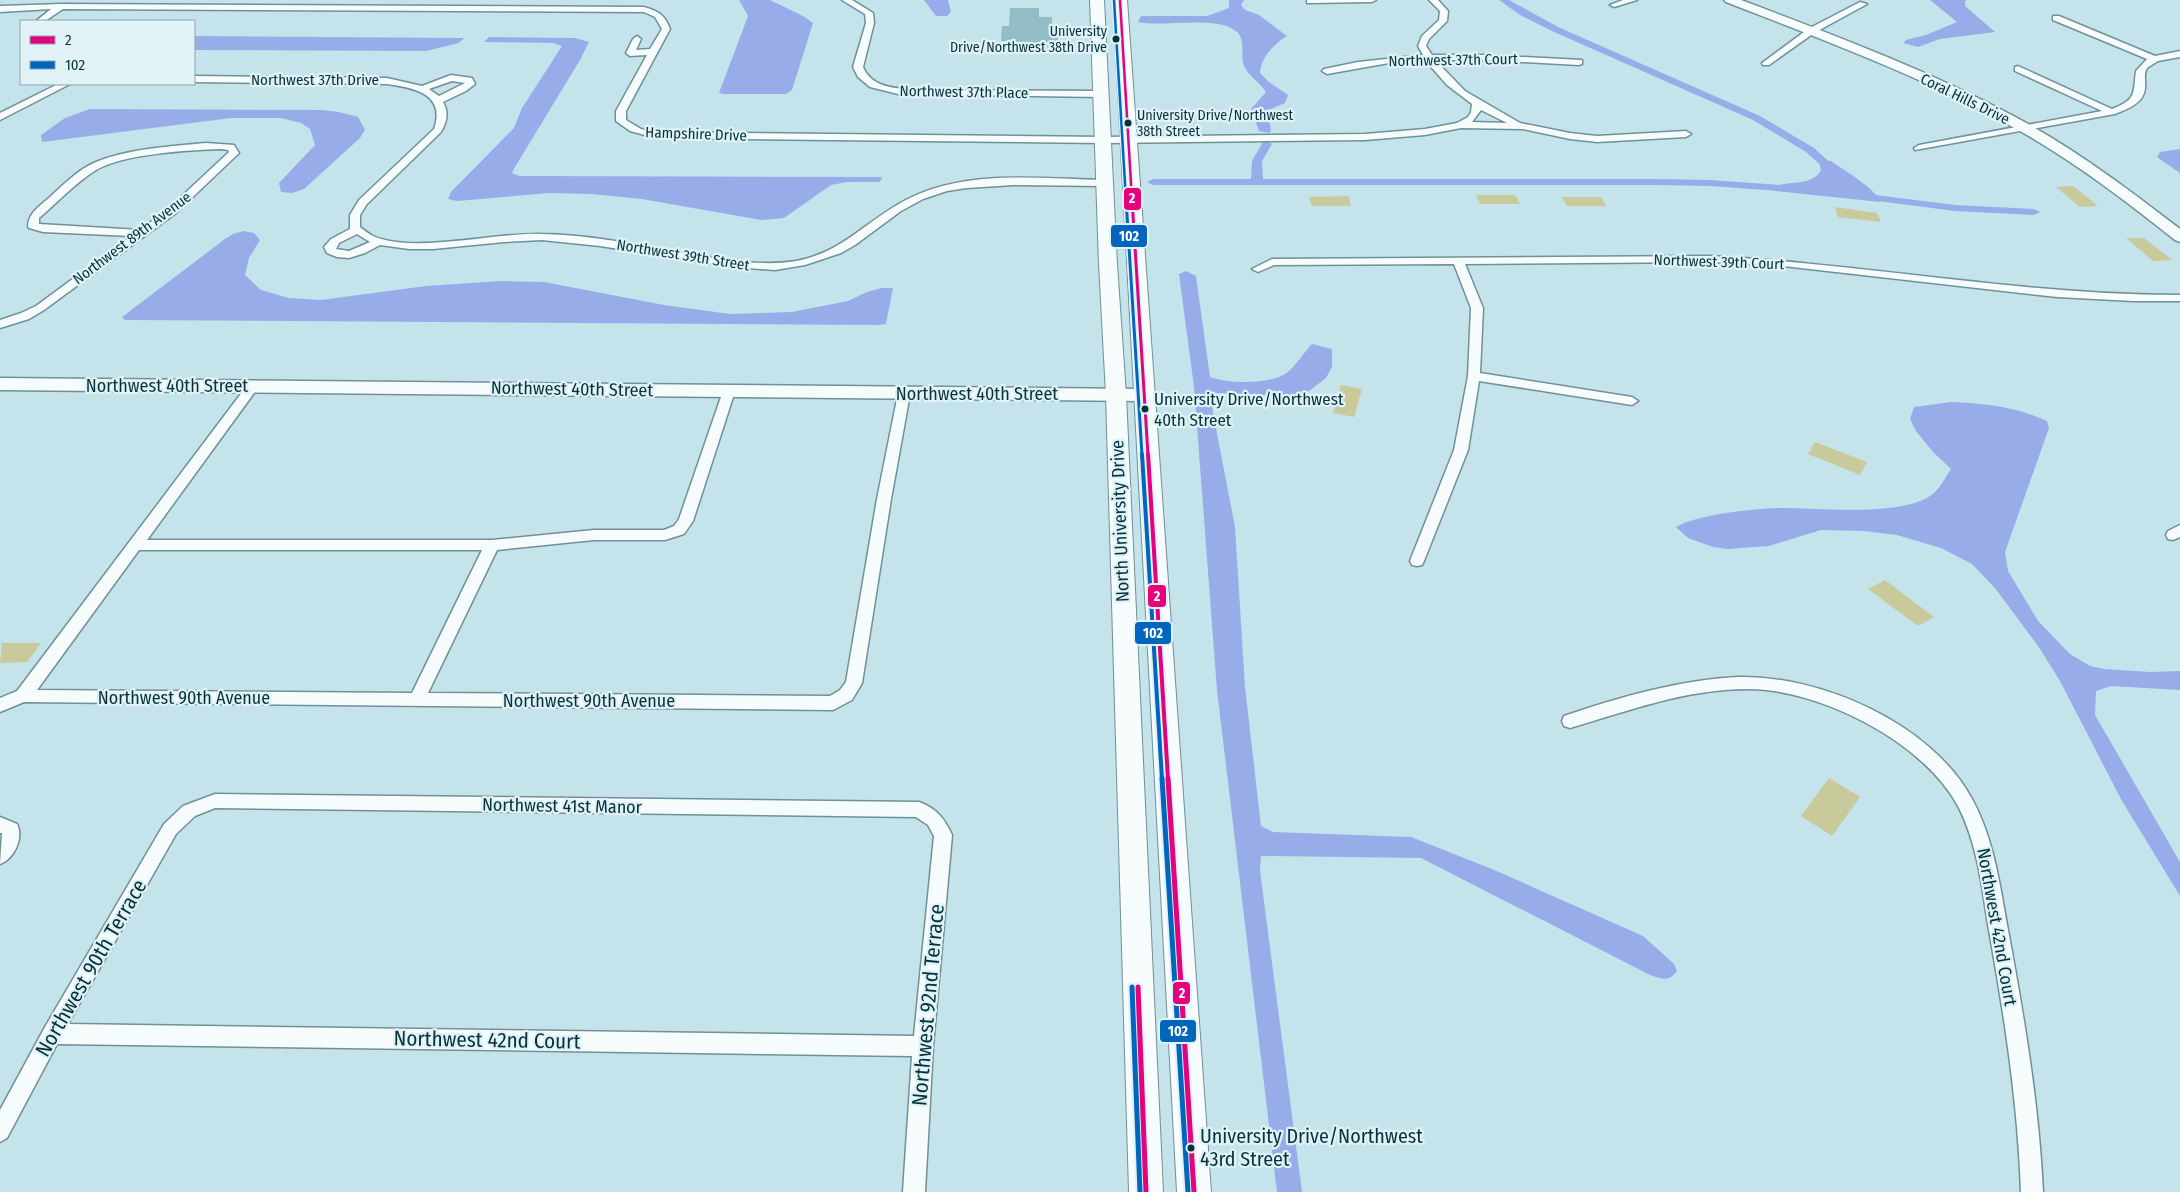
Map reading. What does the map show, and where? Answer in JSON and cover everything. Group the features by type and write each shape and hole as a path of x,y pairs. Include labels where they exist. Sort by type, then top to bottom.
{"main road":[{"name":"North University Drive","path":"1098,12 1108,264 1116,394 1146,1192"},
{"path":"1098,12 1121,12"},
{"name":"North University Drive","path":"1121,12 1143,394 1194,1192"}],"street":[{"name":"Northwest 37th Place","path":"846,0 869,13 870,22 858,67 860,74 866,81 875,85 896,91 915,92 1102,94"},
{"path":"1310,1 1372,0"},
{"path":"1433,0 1444,11 1443,22 1425,38 1422,46 1428,58 1443,78 1456,90 1477,103 1524,126"},
{"path":"1614,5 1633,0"},
{"name":"Coral Hills Drive","path":"1730,0 1889,61 2025,129 2107,182 2180,237"},
{"path":"1766,63 1811,31 1863,4"},
{"path":"41,20 61,6"},
{"name":"Hampshire Drive","path":"0,9 61,6 637,9 651,11 660,15 665,21 666,29 621,111 621,121 629,128 642,133 656,135 1104,140"},
{"path":"2056,18 2154,59"},
{"path":"637,39 629,56 654,52"},
{"path":"1919,148 2112,112 2129,105 2137,97 2141,87 2139,75 2144,65 2154,59 2180,54"},
{"name":"Northwest 37th Court","path":"1328,71 1360,63 1428,58 1524,59 1579,62"},
{"path":"2018,68 2112,112"},
{"path":"377,242 354,254 336,255 331,252 330,247 334,241 357,230 354,221 358,209 438,130 444,113 436,97 463,90 470,84 469,80 451,78 422,89"},
{"name":"Northwest 37th Drive","path":"195,79 374,80 398,82 422,89 436,97"},
{"path":"0,117 63,85"},
{"path":"1460,125 1472,119 1476,112 1477,103"},
{"path":"1104,140 1395,136 1460,125 1524,126 1570,136 1598,139 1686,134"},
{"name":"Northwest 89th Avenue","path":"0,324 40,308 172,211 234,153 229,146 213,146 124,156 99,164 89,170 34,218 33,226 56,230 141,233"},
{"name":"Northwest 39th Street","path":"357,230 368,238 390,245 419,246 520,238 571,238 729,264 765,267 815,260 835,252 852,242 896,209 928,193 988,184 1106,184"},
{"name":"Northwest 39th Court","path":"1258,269 1272,262 1709,259 1784,263 2057,294 2133,298 2180,298"},
{"path":"1417,561 1461,450 1474,376 1477,308 1458,261"},
{"name":"Northwest 89th Avenue","path":"0,319 16,319"},
{"path":"1474,376 1632,401"},
{"name":"Northwest 40th Street","path":"0,384 904,394 1143,394"},
{"path":"23,696 253,386"},
{"path":"135,544 492,545 594,535 665,535 678,530 686,521 729,391"},
{"name":"Northwest 90th Avenue","path":"0,706 23,696 833,703 846,695 854,683 884,499 904,394"},
{"path":"417,700 492,545"},
{"name":"Northwest 42nd Court","path":"1570,721 1656,697 1706,686 1738,683 1775,685 1815,693 1845,705 1884,726 1917,749 1944,774 1965,802 1984,847 2011,1000 2031,1161 2032,1192"},
{"name":"Northwest 41st Manor","path":"189,811 215,801 919,810 934,820"},
{"name":"Northwest 90th Terrace","path":"0,1131 52,1034 170,829 189,811"},
{"name":"Northwest 92nd Terrace","path":"914,1192 923,1046 943,835 934,820"},
{"path":"0,825 11,829 10,842 0,856"},
{"name":"Northwest 42nd Court","path":"52,1034 923,1046"}],"green space":[{"path":"2073,186 2098,206 2080,207 2056,187"},
{"path":"1476,195 1515,195 1520,204 1480,204"},
{"path":"1348,196 1351,206 1312,206 1309,197"},
{"path":"1562,197 1601,197 1606,206 1567,206"},
{"path":"1835,207 1877,213 1881,222 1838,217"},
{"path":"2126,238 2144,238 2172,260 2153,261"},
{"path":"1341,385 1362,389 1354,417 1333,413"},
{"path":"1815,442 1867,462 1860,475 1808,454"},
{"path":"1885,580 1934,617 1918,626 1868,589"},
{"path":"2,643 41,643 27,662 0,663"},
{"path":"1829,778 1860,797 1832,836 1801,816"}],"water":[{"path":"739,0 770,0 813,23 792,90 786,94 719,93 748,16"},
{"path":"924,0 948,0 951,12 947,16 936,16"},
{"path":"1229,0 1244,0 1241,5 1245,10 1259,15 1287,36 1269,52 1261,67 1260,73 1269,82 1288,95 1285,103 1268,110 1271,131 1269,133 1259,131 1251,109 1266,92 1244,66 1241,39 1237,32 1217,24 1138,22 1141,16 1207,16 1229,8"},
{"path":"1930,0 1967,0 1965,1 1965,6 1995,32 1940,39 1918,47 1903,43 1906,40 1926,35 1957,22"},
{"path":"195,36 464,38 459,43 426,51 195,50"},
{"path":"489,37 575,38 589,42 515,167 512,173 519,176 882,177 880,182 847,182 831,185 784,218 761,220 642,199 592,194 549,193 457,201 448,199 451,192 514,128 522,108 562,46 553,43 484,42"},
{"path":"90,109 322,110 358,117 365,130 360,138 304,189 292,193 281,192 279,183 315,145 310,129 301,123 281,118 231,118 42,142 41,135 65,118"},
{"path":"2180,149 2180,173 2157,157 2160,152"},
{"path":"1831,161 1867,186 1878,197 1880,202 1775,191 1774,187 1780,185 1812,179 1821,170 1819,162"},
{"path":"244,231 254,233 260,240 249,258 245,275 261,290 289,298 321,300 426,286 501,281 544,282 664,305 730,314 792,312 848,301 867,292 882,288 893,288 886,324 878,325 125,320 122,317 225,239 233,234"},
{"path":"1186,271 1196,276 1210,377 1239,382 1273,379 1289,371 1312,344 1332,349 1332,367 1326,378 1309,391 1293,396 1217,393 1214,394 1211,402 1235,527 1245,687 1261,826 1273,832 1411,837 1492,869 1643,936 1674,964 1677,971 1671,977 1665,979 1650,975 1421,858 1261,856 1260,871 1302,1192 1277,1192 1217,690 1194,387 1179,274"},
{"path":"1951,402 2000,407 2047,421 2049,428 2005,552 2008,571 2038,621 2070,654 2090,666 2104,669 2150,672 2180,671 2180,690 2111,686 2096,691 2095,715 2180,862 2180,896 2122,801 2060,681 2038,646 1995,588 1972,564 1941,548 1897,535 1864,531 1821,530 1769,546 1727,549 1713,547 1688,538 1676,527 1686,522 1713,515 1759,509 1864,510 1907,505 1924,499 1938,489 1951,469 1933,452 1916,431 1910,419 1914,407"}],"building":[{"path":"1010,8 1039,8 1039,17 1052,17 1052,24 1058,24 1058,47 1008,46 1008,41 1001,41 1002,26 1009,26"}],"waterway":[{"path":"1503,0 1523,13 1555,29 1757,118 1810,150 1840,177"},
{"path":"1257,182 1257,161 1267,144"},
{"path":"1153,182 1257,182"},
{"path":"1257,182 1657,182 1710,183 1795,189"},
{"path":"1859,196 1955,208 2034,212"}],"transit line":[{"name":"102","path":"1114,0 1188,1192"},
{"name":"2","path":"1120,0 1194,1192"},
{"name":"102","path":"1132,987 1140,1192"},
{"name":"2","path":"1138,987 1146,1192"}],"place":[{"name":"University Drive/Northwest 38th Drive","path":"1116,39"},
{"name":"University Drive/Northwest 38th Street","path":"1128,123"},
{"name":"University Drive/Northwest 40th Street","path":"1145,409"},
{"name":"University Drive/Northwest 43rd Street","path":"1191,1148"}]}
